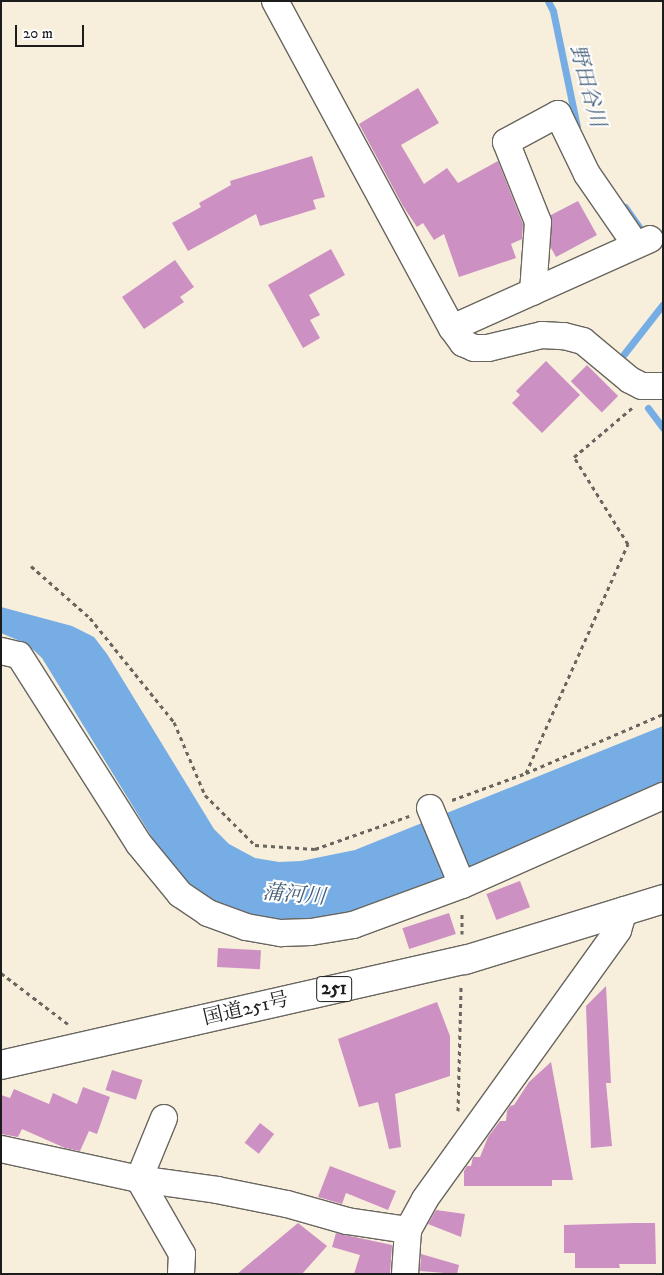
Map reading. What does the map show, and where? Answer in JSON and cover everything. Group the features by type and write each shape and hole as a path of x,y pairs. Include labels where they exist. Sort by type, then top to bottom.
{"highway":[{"name":"国道251号","path":"1,1065 81,1045 465,960 663,899"}],"street":[{"path":"275,1 452,328 463,343 474,348 488,348 542,335 564,336 583,341 630,380 642,386 660,386"},
{"path":"452,328 533,292 643,242 587,174 558,114 506,142 538,222 533,292"},
{"path":"1,652 19,655 139,844 180,894 208,913 246,927 282,933 311,932 353,925 461,883 663,796"},
{"path":"432,812 461,883"},
{"path":"405,1274 408,1230 425,1199 618,930 624,910"},
{"path":"139,1179 164,1118"},
{"path":"1,1149 139,1179 217,1190 287,1204 347,1221 408,1230"},
{"path":"139,1179 182,1254 181,1274"}],"path":[{"path":"526,773 628,544 574,457 660,386"},
{"path":"31,566 90,618 174,722 205,795 255,845 315,849 432,812 663,714"},
{"path":"462,916 462,937"},
{"path":"1,972 76,1030 81,1045"},
{"path":"458,1118 461,986"}],"water":[{"name":"蒲河川","path":"1,607 72,626 94,637 107,654 214,829 229,844 255,858 279,862 301,861 355,850 663,726 663,784 370,909 313,920 282,923 250,919 218,905 188,883 156,844 42,658 27,644 1,633"}],"building":[{"path":"418,88 439,123 401,145 424,184 447,168 458,183 498,161 523,224 522,239 511,244 516,258 459,277 444,234 434,240 423,223 417,227 403,206 359,124"},
{"path":"312,156 325,197 313,200 316,209 260,226 256,214 188,251 172,223 201,207 199,203 231,185 230,181"},
{"path":"578,201 597,235 556,257 551,248 551,215"},
{"path":"331,249 345,275 309,295 320,315 310,320 320,338 303,348 268,285"},
{"path":"175,260 194,287 180,297 184,302 144,329 122,297"},
{"path":"546,361 580,395 542,433 512,403 520,395 516,391"},
{"path":"587,365 618,396 602,412 571,381"},
{"path":"520,881 530,907 496,920 486,894"},
{"path":"449,913 456,934 409,949 402,928"},
{"path":"218,948 261,950 260,969 217,967"},
{"path":"606,986 611,1083 606,1083 612,1146 591,1148 586,1006"},
{"path":"437,1002 450,1036 450,1076 395,1094 401,1147 389,1149 378,1102 359,1107 338,1039"},
{"path":"551,1062 573,1180 552,1180 552,1186 464,1186 464,1171 467,1166 471,1166 473,1157 480,1157 488,1137 500,1121 506,1121 507,1111 510,1106 514,1105 529,1082"},
{"path":"112,1070 142,1080 136,1100 106,1090"},
{"path":"83,1087 110,1097 97,1134 89,1131 80,1151 65,1148 22,1129 18,1137 1,1134 1,1095 10,1098 14,1089 49,1104 53,1093 77,1104"},
{"path":"260,1123 274,1134 259,1154 245,1143"},
{"path":"330,1166 396,1191 388,1210 346,1193 342,1204 318,1197"},
{"path":"436,1210 465,1214 461,1237 428,1224"},
{"path":"298,1223 327,1246 302,1274 237,1274"},
{"path":"655,1223 656,1264 619,1264 620,1268 575,1268 575,1253 564,1253 564,1225"},
{"path":"336,1233 392,1245 390,1274 354,1274 360,1255 332,1247"},
{"path":"421,1254 459,1265 457,1274 420,1271"}],"waterway":[{"name":"野田谷川","path":"548,1 553,11 577,127"},
{"name":"野田谷川","path":"625,207 646,237"},
{"name":"野田谷川","path":"624,354 663,304"},
{"name":"野田谷川","path":"648,408 663,428"}]}
